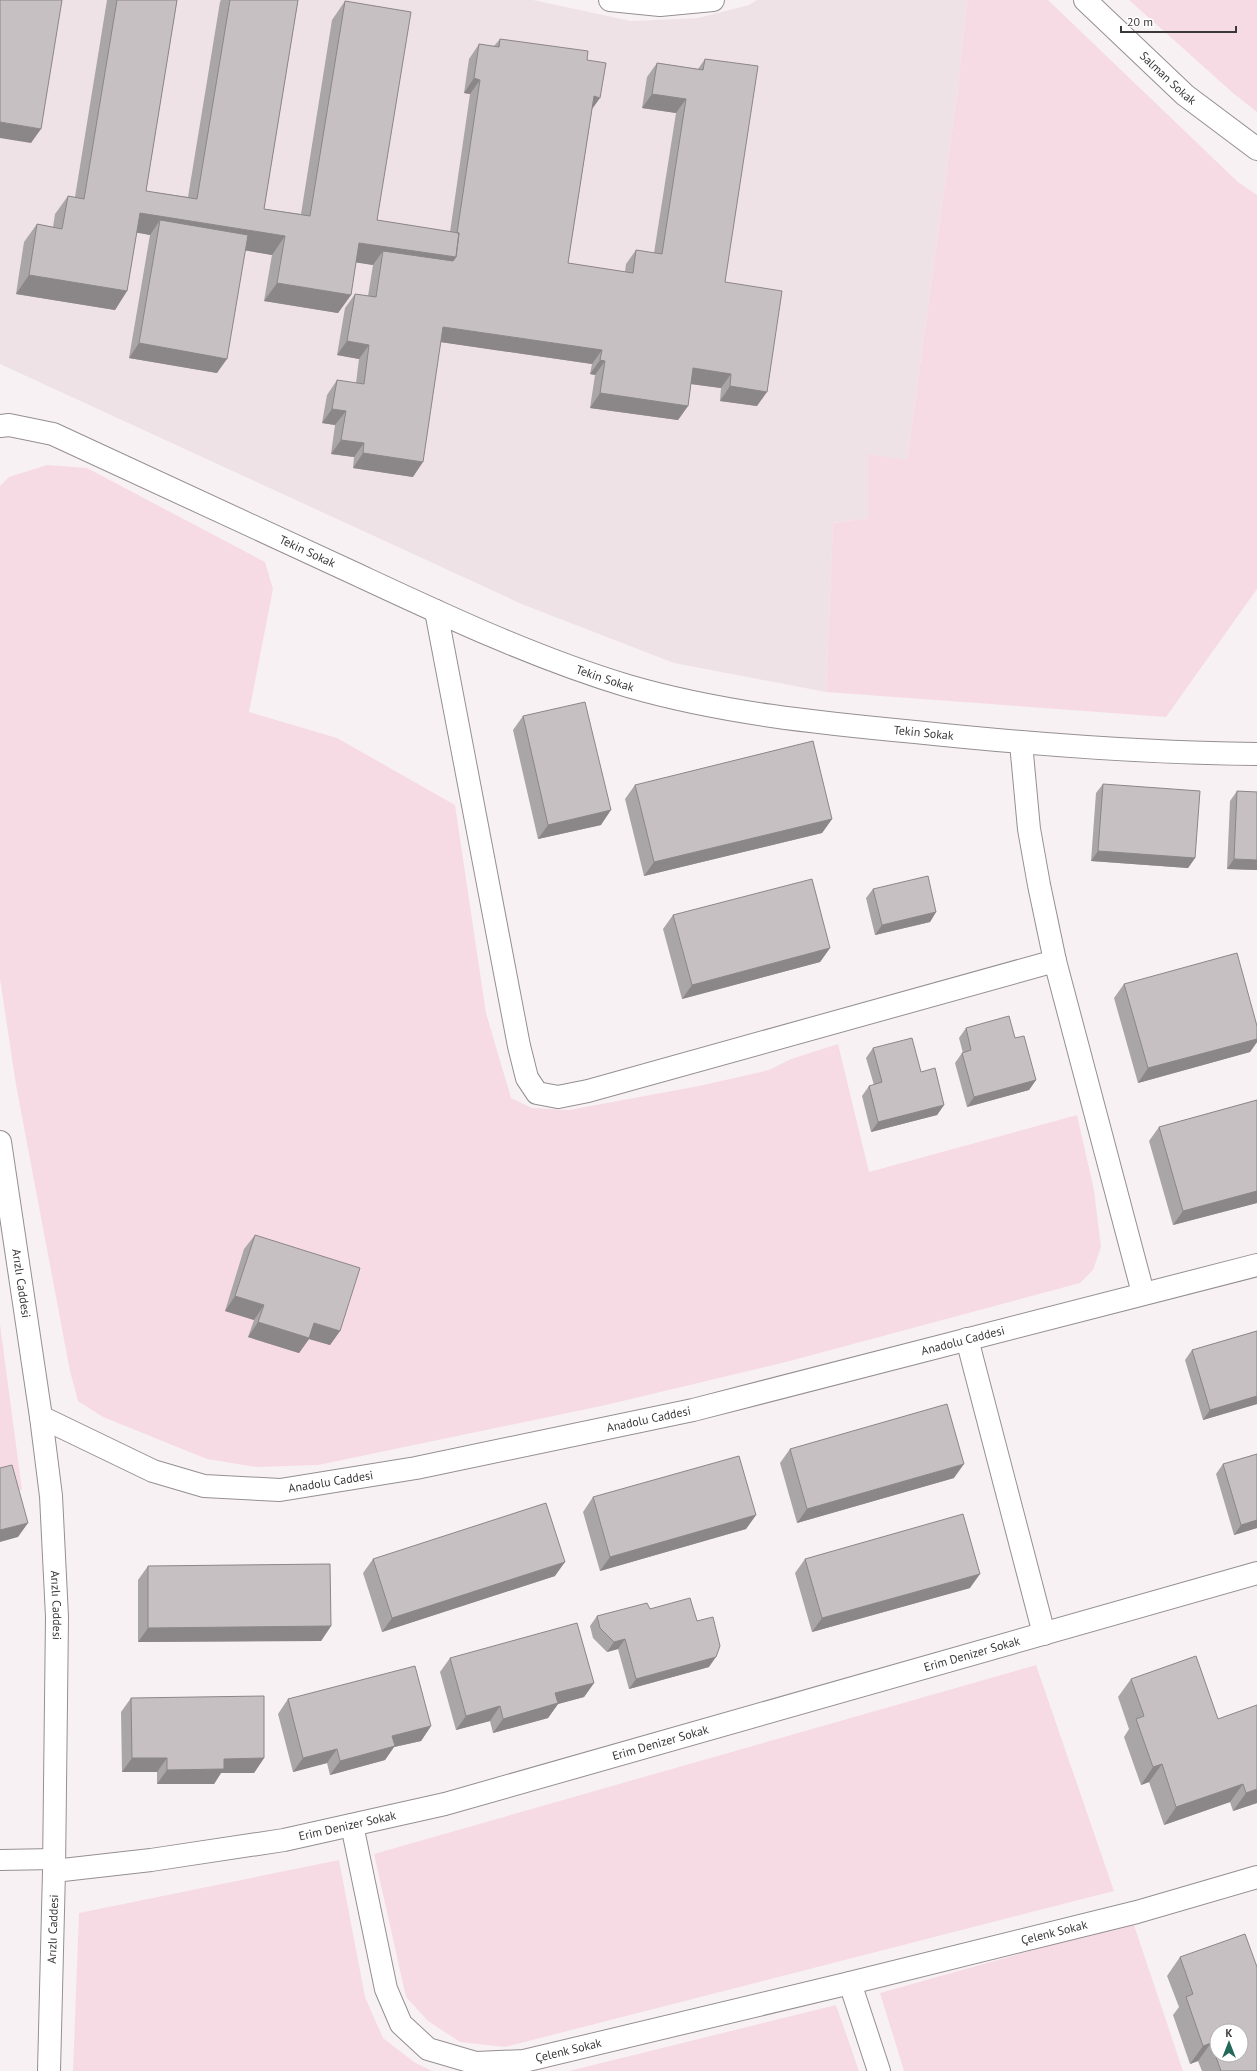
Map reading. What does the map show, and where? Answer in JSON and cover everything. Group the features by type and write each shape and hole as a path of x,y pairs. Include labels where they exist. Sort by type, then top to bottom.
{"street":[{"path":"610,0 660,5 713,0"},
{"name":"Salman Sokak","path":"1085,0 1185,95 1257,149"},
{"name":"Tekin Sokak","path":"0,426 53,434 436,611 548,658 629,686 710,704 804,721 1020,743 1212,754 1257,754"},
{"path":"436,611 519,1046 527,1078 537,1093 558,1097 588,1091 1055,960"},
{"path":"1020,743 1029,829 1038,885 1055,960 1143,1293"},
{"name":"Arızlı Caddesi","path":"0,1142 41,1417 51,1496 57,1617 54,1865 49,2071"},
{"name":"Anadolu Caddesi","path":"41,1417 153,1471 204,1486 280,1490 416,1468 693,1410 1143,1293 1257,1265"},
{"path":"967,1339 1044,1634"},
{"name":"Erim Denizer Sokak","path":"54,1865 151,1860 284,1840 445,1804 1257,1573"},
{"name":"Çelenk Sokak","path":"352,1825 386,1989 401,2024 428,2049 476,2063 524,2061 850,1983 1137,1912 1257,1877"},
{"path":"850,1983 879,2071"}],"lane":[{"path":"0,1860 54,1865"}],"shaded area":[{"path":"0,0 533,0 631,21 698,18 749,5 757,0 967,0 957,95 907,460 868,518 833,523 826,692 674,663 524,605 0,364"},
{"path":"967,0 1048,0 1238,182 1257,195 1257,589 1166,717 826,692 833,523 868,518 868,454 907,460 957,95"},
{"path":"1129,0 1257,0 1257,112 1233,93"},
{"path":"47,465 87,468 265,562 273,589 249,712 337,738 455,805 486,1013 511,1098 532,1108 569,1110 699,1086 769,1070 791,1059 838,1044 869,1172 1077,1115 1094,1190 1101,1247 1093,1270 1080,1283 786,1362 606,1405 318,1465 256,1467 207,1459 103,1417 78,1401 70,1371 16,1085 0,979 0,486 9,477"},
{"path":"0,1324 22,1490 0,1487"},
{"path":"1036,1665 1114,1891 505,2047 460,2042 428,2021 406,1997 374,1854"},
{"path":"339,1860 365,1997 383,2038 414,2062 432,2071 73,2071 79,1913"},
{"path":"1133,1922 1183,2071 904,2071 880,1993"},
{"path":"836,2005 859,2071 569,2071"}],"building":[{"path":"0,0 62,0 41,129 0,122"},
{"path":"117,0 177,0 146,191 197,199 230,0 298,0 264,209 310,216 345,1 411,12 377,220 459,233 456,257 359,243 351,295 277,283 285,236 140,213 127,291 29,275 37,224 62,229 68,196 84,199"},
{"path":"500,39 588,51 587,60 606,63 600,98 594,96 568,263 633,273 636,250 662,254 686,99 652,94 657,63 703,70 705,59 758,66 725,282 782,291 767,392 730,386 731,374 693,368 688,406 600,393 605,361 600,360 602,350 443,327 423,462 363,453 364,443 341,440 346,411 332,409 337,380 364,384 369,345 347,341 355,294 376,297 383,251 453,261 456,257 459,233 457,233 480,80 474,78 479,44 499,47"},
{"path":"160,220 248,235 227,359 139,343"},
{"path":"585,702 611,810 548,825 523,716"},
{"path":"813,741 832,819 654,862 635,785"},
{"path":"1103,784 1200,791 1195,858 1098,851"},
{"path":"1237,791 1257,792 1257,860 1234,859"},
{"path":"928,876 936,912 882,925 873,889"},
{"path":"812,879 830,948 692,985 673,915"},
{"path":"1237,953 1257,1026 1257,1039 1148,1068 1124,984"},
{"path":"1009,1016 1015,1038 1024,1036 1036,1080 974,1097 962,1053 971,1050 966,1028"},
{"path":"912,1038 921,1072 935,1068 944,1105 878,1122 869,1086 882,1082 873,1048"},
{"path":"1257,1100 1257,1191 1183,1211 1159,1127"},
{"path":"255,1235 360,1268 340,1331 314,1323 309,1338 258,1322 264,1305 235,1296"},
{"path":"1257,1331 1257,1396 1210,1410 1192,1350"},
{"path":"947,1404 964,1464 807,1509 790,1449"},
{"path":"1257,1454 1257,1520 1241,1525 1223,1464"},
{"path":"739,1456 756,1515 610,1557 593,1497"},
{"path":"12,1465 28,1523 0,1530 0,1468"},
{"path":"546,1503 565,1562 392,1618 373,1559"},
{"path":"963,1514 980,1574 822,1618 805,1559"},
{"path":"330,1564 331,1626 148,1628 148,1566"},
{"path":"690,1598 697,1621 713,1617 720,1646 716,1657 636,1679 625,1639 614,1642 600,1628 597,1616 647,1603 650,1609"},
{"path":"577,1623 594,1683 555,1693 558,1703 503,1719 500,1706 466,1716 450,1658"},
{"path":"1196,1656 1218,1719 1257,1705 1257,1789 1246,1793 1243,1784 1176,1807 1162,1764 1153,1767 1136,1719 1144,1716 1131,1679"},
{"path":"415,1666 431,1726 392,1736 395,1746 340,1761 337,1749 303,1758 288,1699"},
{"path":"264,1696 264,1758 224,1759 224,1769 167,1770 167,1758 132,1758 131,1698"},
{"path":"1245,1934 1257,1967 1257,2071 1221,2071 1218,2063 1249,2063 1249,2023 1209,2023 1209,2044 1203,2046 1186,1997 1193,1994 1180,1957"}]}
